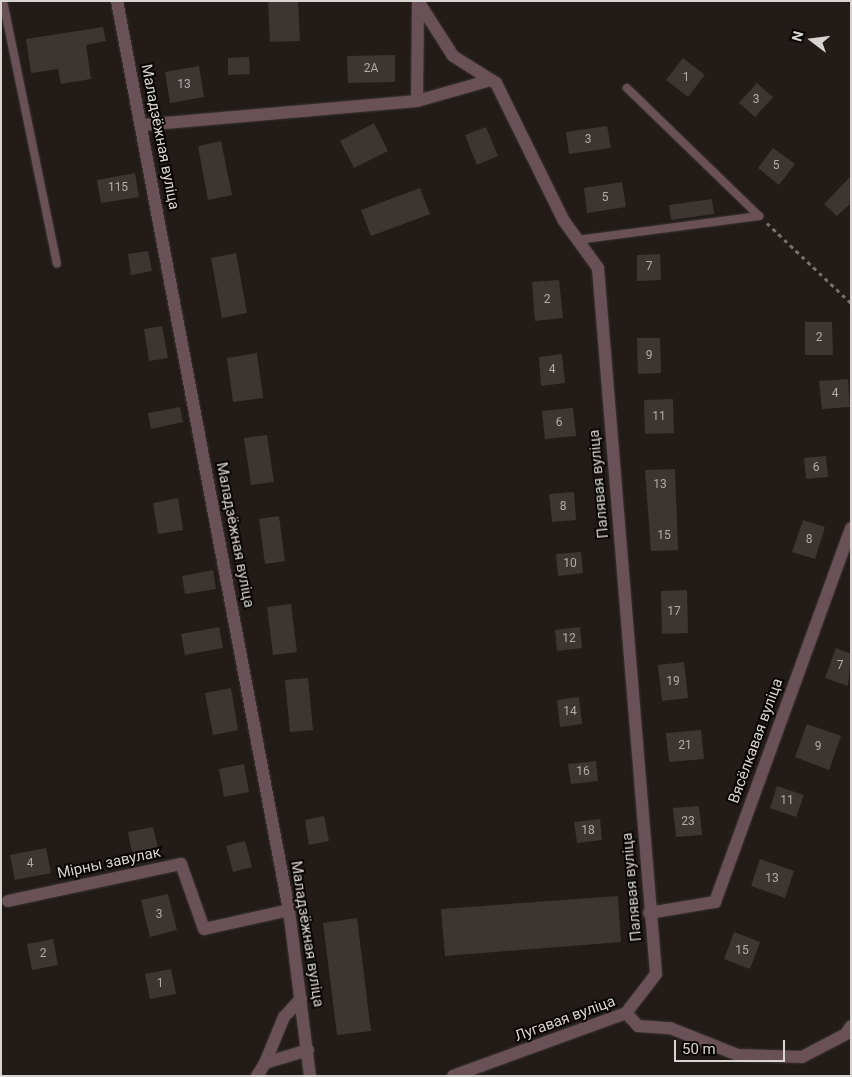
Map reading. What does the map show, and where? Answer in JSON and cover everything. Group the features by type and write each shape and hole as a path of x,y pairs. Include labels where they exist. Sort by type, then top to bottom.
{"street":[{"name":"Маладзёжная вуліца","path":"117,1 142,125 289,910 310,1076"},
{"path":"417,101 418,1"},
{"name":"Палявая вуліца","path":"418,1 453,56 496,83 564,222 598,268 656,974 626,1013"},
{"path":"142,125 417,101 491,80"},
{"name":"Вясёлкавая вуліца","path":"650,913 715,902 851,528"},
{"name":"Мірны завулак","path":"8,902 182,864 204,929 289,910"},
{"path":"257,1076 265,1064 284,1017 301,999"},
{"name":"Лугавая вуліца","path":"454,1076 626,1013 638,1026 670,1028 738,1055 802,1057 846,1034 851,1026"},
{"path":"265,1064 308,1050"}],"lane":[{"path":"3,1 57,264"},
{"path":"626,88 760,216"},
{"path":"577,240 760,216"}],"path":[{"path":"760,216 851,303"}],"building":[{"path":"268,1 298,1 300,41 270,42"},
{"path":"103,27 106,41 86,45 91,79 61,84 58,69 31,73 26,39"},
{"path":"395,55 395,82 348,83 347,56"},
{"path":"249,57 250,74 228,75 228,58"},
{"path":"683,58 705,75 688,97 666,80"},
{"path":"199,66 204,97 170,103 165,72"},
{"path":"757,83 773,97 755,117 739,103"},
{"path":"374,123 388,151 354,168 340,141"},
{"path":"607,126 611,148 569,154 566,132"},
{"path":"486,127 498,156 477,165 465,135"},
{"path":"221,141 232,195 208,200 198,146"},
{"path":"773,148 795,164 779,185 758,168"},
{"path":"135,173 139,197 101,203 97,180"},
{"path":"851,176 851,203 837,216 824,204"},
{"path":"622,182 626,207 587,213 584,188"},
{"path":"420,188 430,214 371,236 361,210"},
{"path":"712,199 714,214 671,220 669,205"},
{"path":"148,251 152,271 131,275 128,254"},
{"path":"236,253 247,313 222,318 211,258"},
{"path":"660,254 661,280 637,281 637,255"},
{"path":"559,280 563,318 535,321 532,282"},
{"path":"805,322 832,322 833,355 805,355"},
{"path":"162,326 168,358 149,361 144,329"},
{"path":"637,338 660,338 661,373 638,374"},
{"path":"257,353 263,398 233,402 227,358"},
{"path":"562,354 565,383 541,386 539,357"},
{"path":"848,379 850,407 822,409 819,381"},
{"path":"673,399 674,433 645,434 644,400"},
{"path":"180,407 183,422 151,429 148,413"},
{"path":"573,408 576,436 545,439 542,411"},
{"path":"267,435 274,482 251,485 244,438"},
{"path":"826,456 828,477 806,479 804,458"},
{"path":"675,469 678,550 651,551 645,470"},
{"path":"574,492 576,520 552,522 549,494"},
{"path":"178,498 183,530 158,534 153,503"},
{"path":"279,516 285,561 265,564 259,519"},
{"path":"803,520 825,527 815,559 792,552"},
{"path":"581,552 583,573 558,576 556,554"},
{"path":"213,570 216,589 185,594 182,576"},
{"path":"687,590 688,633 662,634 661,591"},
{"path":"291,604 297,652 273,655 267,607"},
{"path":"219,627 223,648 185,655 181,634"},
{"path":"580,627 582,648 557,651 555,630"},
{"path":"836,648 851,654 848,686 825,678"},
{"path":"684,662 688,698 662,701 658,665"},
{"path":"308,678 313,730 290,732 285,680"},
{"path":"231,688 238,730 213,735 205,693"},
{"path":"579,697 582,724 560,727 557,700"},
{"path":"807,724 841,736 829,770 795,757"},
{"path":"701,730 704,759 669,762 666,733"},
{"path":"596,761 598,781 571,784 568,764"},
{"path":"244,764 249,792 224,797 219,769"},
{"path":"777,786 804,795 796,817 770,808"},
{"path":"699,806 702,835 676,837 673,808"},
{"path":"324,816 329,841 309,845 305,820"},
{"path":"600,819 602,840 577,843 574,822"},
{"path":"153,827 159,852 133,858 128,832"},
{"path":"245,841 252,867 233,872 226,846"},
{"path":"46,848 51,873 15,880 10,855"},
{"path":"760,859 794,871 785,898 751,886"},
{"path":"168,894 177,930 150,937 141,900"},
{"path":"618,896 621,942 445,956 441,909"},
{"path":"357,918 371,1031 337,1035 323,923"},
{"path":"734,932 760,942 750,969 724,959"},
{"path":"53,939 58,965 32,970 27,944"},
{"path":"171,969 176,994 150,999 145,974"}]}
